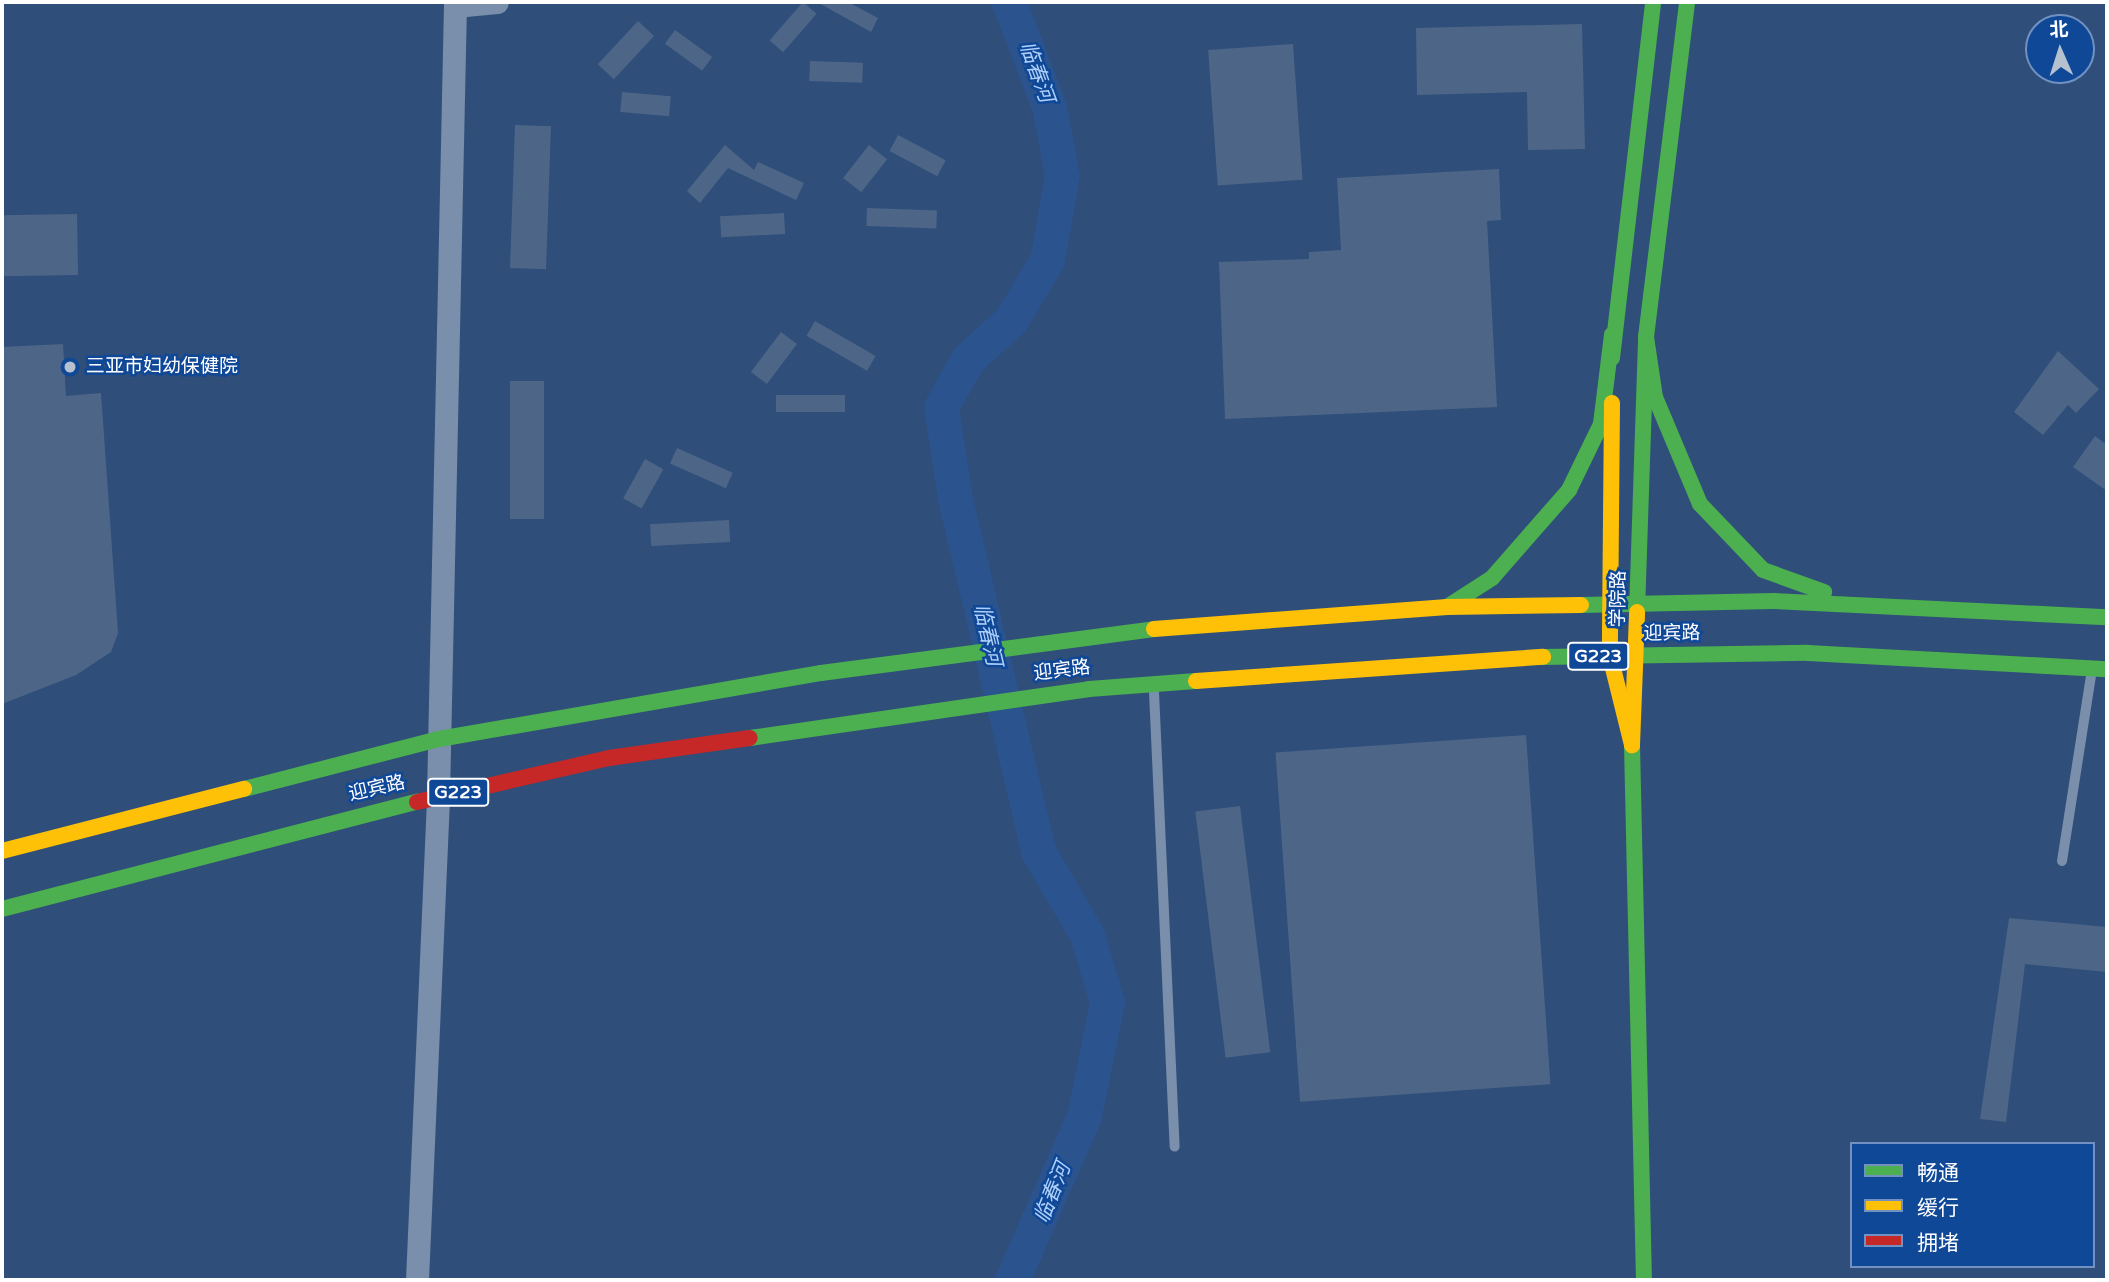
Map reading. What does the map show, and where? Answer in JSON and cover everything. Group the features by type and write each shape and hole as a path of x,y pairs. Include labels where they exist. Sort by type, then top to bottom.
{"main road":[{"name":"学院路","path":"1632,745 1610,656 1612,335 1653,2"},
{"name":"学院路","path":"1632,745 1639,656 1646,337 1687,2"},
{"path":"1447,607 1492,578 1569,490 1601,424 1612,335"},
{"path":"1646,337 1655,397 1700,504 1763,570 1859,603"},
{"name":"迎宾路","path":"2,851 439,739 916,659 1087,637 1447,607 1639,603 1859,603 2107,617"},
{"name":"迎宾路","path":"2,909 438,796 609,758 922,710 1089,689 1154,682 1610,656 1808,653 2100,669"},
{"path":"1632,745 1644,1280"}],"street":[{"path":"417,1280 438,796 455,4 496,2"}],"lane":[{"path":"2062,861 2100,669"},
{"path":"1154,682 1175,1147"}],"building":[{"path":"803,2 817,14 783,52 770,40"},
{"path":"817,2 848,2 878,18 871,32"},
{"path":"638,21 654,36 614,79 598,64"},
{"path":"1582,24 1585,149 1528,150 1527,92 1417,95 1416,28"},
{"path":"675,30 712,57 702,71 665,44"},
{"path":"1293,44 1302,180 1218,186 1208,50"},
{"path":"810,61 863,63 862,83 809,81"},
{"path":"622,92 671,96 669,116 620,112"},
{"path":"515,125 551,126 546,269 510,268"},
{"path":"898,135 946,160 937,176 890,151"},
{"path":"725,145 754,170 758,162 804,183 796,200 728,168 700,203 687,191"},
{"path":"869,145 887,159 861,192 843,178"},
{"path":"1499,169 1501,220 1487,221 1497,407 1225,419 1219,262 1309,259 1309,252 1341,250 1337,178"},
{"path":"867,208 937,210 936,228 866,226"},
{"path":"784,213 785,234 721,237 720,216"},
{"path":"77,214 78,275 3,276 2,215"},
{"path":"815,321 876,356 867,371 806,336"},
{"path":"781,332 797,344 767,384 751,372"},
{"path":"63,344 66,396 101,393 118,633 111,652 76,675 2,704 2,347"},
{"path":"2058,351 2099,389 2076,413 2068,405 2043,435 2014,412"},
{"path":"510,381 544,381 544,519 510,519"},
{"path":"776,395 845,395 845,412 776,412"},
{"path":"2095,436 2107,445 2107,491 2073,467"},
{"path":"677,448 733,473 726,488 670,464"},
{"path":"645,459 663,469 642,509 623,498"},
{"path":"729,520 730,542 651,546 650,524"},
{"path":"1526,735 1550,1084 1300,1102 1276,753"},
{"path":"1240,806 1270,1052 1226,1058 1195,811"},
{"path":"2009,918 2107,927 2107,972 2025,964 2006,1122 1980,1119"}],"waterway":[{"name":"临春河","path":"1009,2 1049,107 1062,175 1047,260 1011,320 968,359 941,407 955,499 1038,851 1087,935 1107,1002 1084,1116 1012,1280"}],"traffic: fast":[{"path":"1612,358 1653,2"},
{"path":"1637,612 1646,337 1687,2"},
{"path":"1447,607 1492,578 1569,490 1601,424 1612,335"},
{"path":"1646,337 1655,397 1700,504 1763,570 1824,592"},
{"path":"1581,605 1774,601 2107,617"},
{"path":"244,789 439,739 821,673 1154,629"},
{"path":"1543,657 1808,653 2107,669"},
{"path":"750,738 1089,689 1196,681"},
{"path":"1632,745 1644,1280"},
{"path":"2,909 417,802"}],"traffic: slow":[{"path":"1612,403 1610,656 1632,745 1637,612"},
{"path":"1154,629 1447,607 1581,605"},
{"path":"1196,681 1543,657"},
{"path":"2,851 244,789"}],"traffic: jam":[{"path":"417,802 609,758 750,738"}],"place":[{"name":"三亚市妇幼保健院","path":"70,367"}]}
